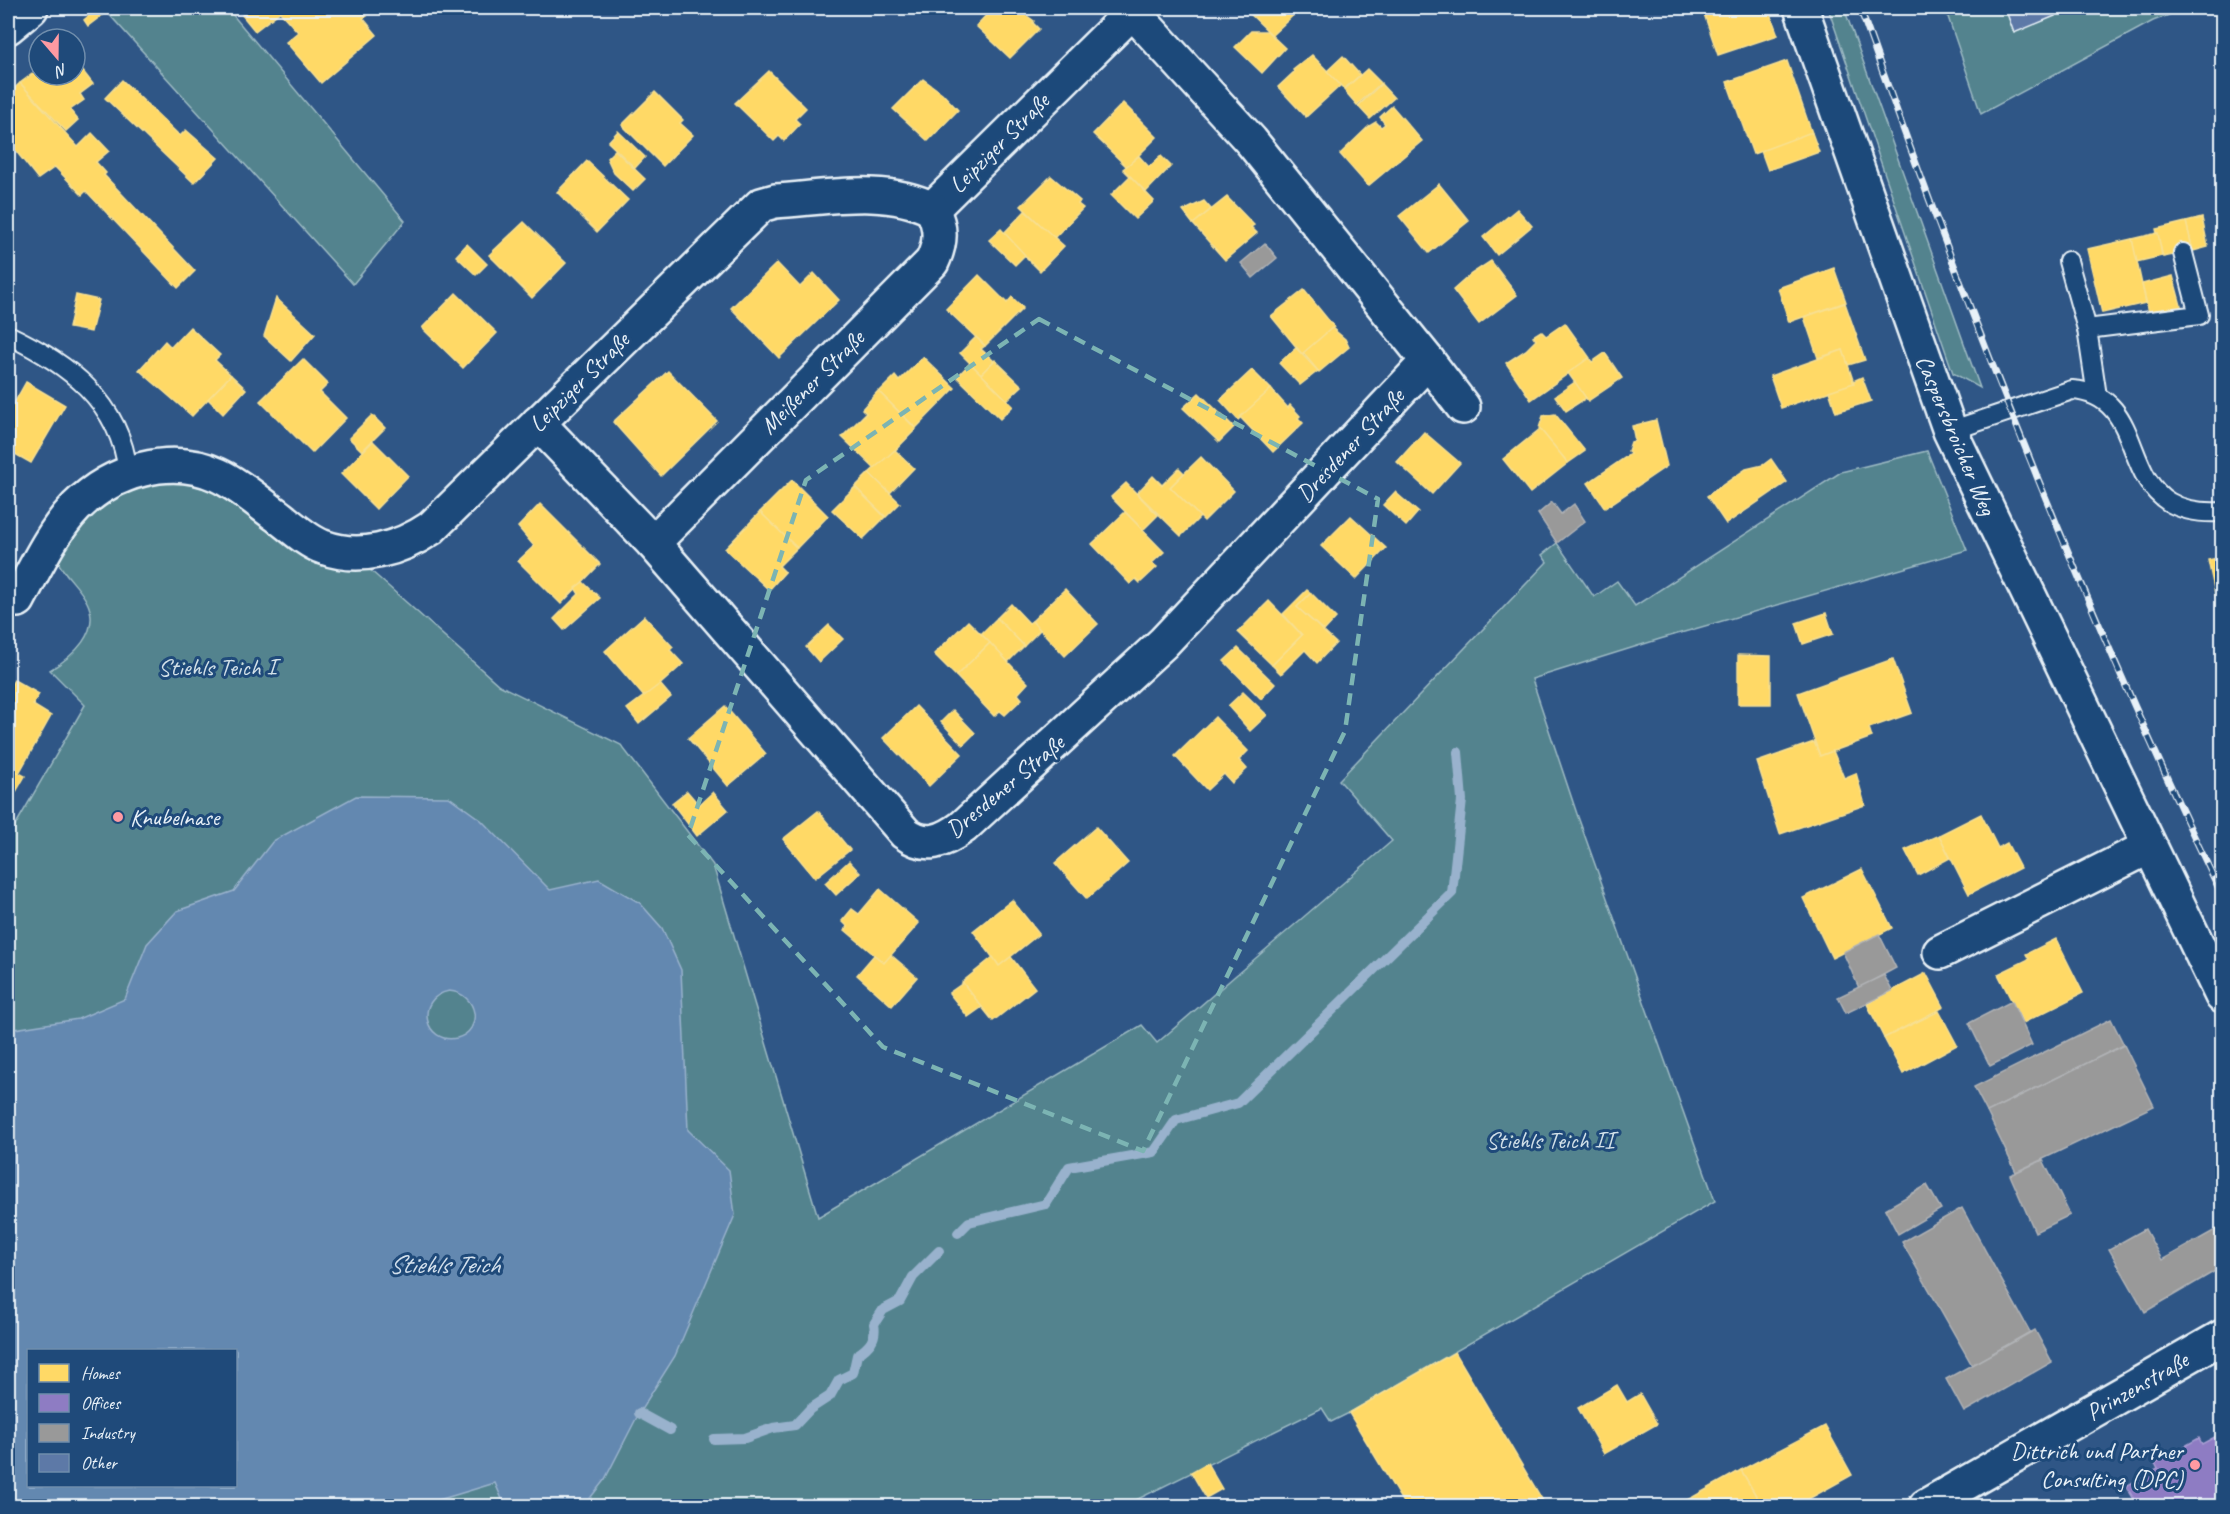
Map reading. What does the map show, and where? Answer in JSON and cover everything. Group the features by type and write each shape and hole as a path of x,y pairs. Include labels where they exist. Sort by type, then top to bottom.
{"street":[{"path":"8,27 31,8"},
{"name":"Caspersbroicher Weg","path":"1801,8 1950,431 2149,848 2223,996"},
{"path":"1134,9 1251,141 1463,407"},
{"name":"Leipziger Straße","path":"18,600 59,529 76,507 105,485 128,472 165,466 186,467 218,475 321,547 352,554 401,544 431,528 659,302 761,205 775,201 893,195 914,199 932,209 1134,9"},
{"name":"Meißener Straße","path":"653,543 932,262 939,246 940,233 938,220 932,209"},
{"name":"Dresdener Straße","path":"538,423 653,543 897,824 913,839 937,842 946,839 963,827 1163,643 1428,361"},
{"path":"1940,952 2149,848"},
{"name":"Prinzenstraße","path":"1926,1506 2223,1337"}],"lane":[{"path":"2087,329 2199,315 2183,253"},
{"path":"2068,261 2087,329 2097,396"},
{"path":"8,335 52,357 88,388 120,436 128,472"},
{"path":"1950,431 2072,390 2097,396 2111,406 2122,420 2143,470 2162,496 2186,509 2223,512"}],"highlighted area":[{"path":"1039,319 1378,499 1345,731 1143,1151 883,1047 688,835 806,480"}],"green space":[{"path":"112,8 227,8 405,221 353,284 107,12"},
{"path":"1828,8 1844,8 1980,388 1953,373"},
{"path":"1945,8 2187,8 2153,21 1981,114"},
{"path":"1927,451 1967,550 1660,639 1532,679 1577,814 1715,1201 1349,1413 1331,1422 1322,1408 1124,1506 8,1506 8,838 85,705 50,670 75,651 88,633 91,623 91,613 87,602 59,564 60,549 96,507 137,485 162,482 190,484 224,495 369,569 499,685 621,745 713,865 818,1217 1142,1025 1157,1043 1392,841 1339,780 1547,562 1542,555 1557,543 1594,597 1617,581 1635,606 1841,472"}],"water":[{"name":"Stiehls Teich","path":"356,796 449,797 481,820 550,890 599,879 640,903 662,928 681,970 688,1130 729,1170 735,1215 675,1356 639,1413 605,1479 584,1506 505,1506 495,1483 419,1506 8,1506 8,1030 78,1019 125,999 147,944 177,911 234,891 273,841","holes":["449,991 459,993 466,998 474,1013 471,1028 466,1034 457,1038 437,1035 428,1020 427,1011 431,1002 438,995"]}],"building: Homes":[{"path":"98,8 105,13 88,26 84,20"},
{"path":"251,8 285,8 255,31 242,15"},
{"path":"285,8 359,8 367,16 363,18 377,35 321,83 286,42 298,32 280,12"},
{"path":"993,8 1016,8 1034,21 1033,23 1039,29 1010,58 976,26"},
{"path":"1244,8 1301,8 1272,35"},
{"path":"1702,8 1768,8 1778,35 1718,55"},
{"path":"1251,31 1267,31 1285,48 1262,73 1235,47"},
{"path":"1312,55 1341,85 1306,117 1278,87 1294,72 1293,70"},
{"path":"1343,56 1360,75 1344,89 1327,71"},
{"path":"1787,61 1812,133 1753,154 1727,82"},
{"path":"1367,69 1381,83 1357,105 1344,90"},
{"path":"769,71 806,108 795,119 800,124 784,141 779,136 774,141 735,103"},
{"path":"87,76 93,84 80,94 84,100 70,110 78,120 66,131 20,83 27,78 27,87 87,87"},
{"path":"923,79 942,93 958,110 928,141 893,109"},
{"path":"122,80 180,136 186,130 218,158 194,183 105,98"},
{"path":"20,83 78,147 92,133 109,151 96,162 106,173 104,175 195,271 178,288 86,191 82,195 55,167 38,179 8,141 8,94"},
{"path":"1381,84 1394,98 1370,119 1358,106"},
{"path":"655,92 683,120 680,123 693,135 663,166 622,125"},
{"path":"1123,103 1157,137 1127,167 1093,134"},
{"path":"1392,106 1422,141 1368,186 1340,154 1369,126 1376,122 1381,127 1385,124 1380,117"},
{"path":"618,131 645,157 635,168 608,142"},
{"path":"1812,133 1819,152 1768,170 1761,151"},
{"path":"615,150 645,179 633,191 614,173 607,158"},
{"path":"1139,156 1149,167 1161,156 1171,166 1146,192 1123,169"},
{"path":"587,161 628,200 597,232 557,192"},
{"path":"1051,176 1080,201 1078,204 1083,208 1054,238 1021,206"},
{"path":"1130,176 1154,201 1135,219 1111,195"},
{"path":"1439,184 1469,221 1429,253 1399,216"},
{"path":"1227,197 1254,225 1251,227 1257,233 1225,260 1193,224"},
{"path":"1204,201 1211,209 1193,224 1183,211"},
{"path":"1517,209 1532,226 1497,255 1483,237"},
{"path":"1025,211 1064,246 1040,271 1003,234"},
{"path":"2202,218 2208,247 2193,251 2186,222"},
{"path":"524,222 566,263 532,298 489,255"},
{"path":"2186,222 2193,251 2163,257 2156,229"},
{"path":"1001,229 1025,255 1015,265 989,240"},
{"path":"2158,233 2162,256 2136,262 2132,239"},
{"path":"2132,239 2146,303 2102,313 2087,249"},
{"path":"467,244 487,264 476,275 456,256"},
{"path":"1491,261 1517,295 1479,324 1453,290"},
{"path":"777,263 800,287 814,273 839,300 779,358 731,308"},
{"path":"1834,268 1846,302 1789,322 1778,288"},
{"path":"979,275 1007,303 1012,297 1023,308 985,346 946,309"},
{"path":"2173,276 2183,313 2151,321 2142,284"},
{"path":"1304,290 1334,327 1302,354 1271,316"},
{"path":"456,293 497,333 463,368 422,328"},
{"path":"76,295 99,300 91,332 69,328"},
{"path":"276,298 315,334 291,361 264,336"},
{"path":"1845,303 1865,360 1848,365 1843,350 1818,358 1804,317"},
{"path":"1565,323 1590,358 1531,400 1506,363 1526,350 1536,340 1533,336 1541,331 1546,336"},
{"path":"190,327 220,355 215,360 231,375 192,416 139,370 165,341 171,347"},
{"path":"1332,328 1345,339 1349,347 1319,372 1303,353"},
{"path":"976,337 985,346 981,349 994,361 981,374 960,353"},
{"path":"1296,348 1318,371 1300,385 1279,363"},
{"path":"1843,350 1854,383 1781,408 1770,376"},
{"path":"1605,353 1622,378 1588,401 1568,373 1589,358 1592,362"},
{"path":"923,357 955,388 916,428 879,392 895,376 899,381"},
{"path":"303,359 328,384 320,392 346,418 312,453 260,401"},
{"path":"995,360 1022,386 1007,400 981,374"},
{"path":"970,363 1013,406 1000,419 957,377"},
{"path":"1252,370 1271,389 1238,420 1220,400"},
{"path":"668,371 717,421 661,476 613,422"},
{"path":"231,375 246,389 223,414 208,399"},
{"path":"1862,377 1871,401 1836,412 1829,391 1854,383 1853,381"},
{"path":"26,382 65,405 31,463 8,450 8,414"},
{"path":"1575,382 1586,398 1566,411 1555,396"},
{"path":"1271,389 1288,408 1290,405 1303,423 1273,452 1240,417"},
{"path":"878,391 916,429 876,470 842,437 866,413 862,409"},
{"path":"1199,393 1234,427 1219,442 1183,408"},
{"path":"1555,414 1585,451 1568,463 1539,428 1543,416"},
{"path":"372,415 385,428 362,451 349,438"},
{"path":"1656,420 1667,466 1605,508 1588,483 1630,454 1628,451 1631,442 1635,441 1632,426"},
{"path":"1540,429 1568,463 1530,493 1503,459"},
{"path":"1424,432 1460,463 1432,494 1397,462"},
{"path":"373,441 408,476 376,509 341,474"},
{"path":"895,450 914,468 890,493 869,473"},
{"path":"1201,457 1234,491 1204,521 1170,487"},
{"path":"1771,459 1787,482 1726,524 1707,496 1746,469 1763,465"},
{"path":"1179,468 1184,473 1170,487 1200,517 1181,536 1137,493 1153,476 1162,485"},
{"path":"869,473 900,503 886,517 855,487"},
{"path":"792,480 828,516 797,548 760,512"},
{"path":"1126,483 1158,515 1143,530 1111,497"},
{"path":"855,487 885,517 863,539 832,510"},
{"path":"1395,492 1418,512 1406,526 1383,505"},
{"path":"540,504 600,564 561,604 518,561 534,546 518,527"},
{"path":"760,512 797,548 779,566 785,572 769,590 725,549"},
{"path":"1125,512 1164,552 1152,563 1157,567 1140,583 1136,579 1130,584 1092,544"},
{"path":"1351,516 1386,548 1356,579 1321,546"},
{"path":"2222,557 2222,626 2208,560"},
{"path":"583,582 600,598 564,630 554,619 579,594 575,588"},
{"path":"1065,589 1098,624 1065,656 1032,621"},
{"path":"1307,590 1311,593 1297,607 1336,643 1317,663 1305,650 1281,674 1272,665 1302,635 1283,614"},
{"path":"1311,593 1336,618 1324,631 1297,607"},
{"path":"1269,601 1302,635 1272,665 1238,632"},
{"path":"1011,604 1029,623 1032,621 1040,630 1024,646 997,618"},
{"path":"1826,613 1833,634 1803,644 1796,623"},
{"path":"644,616 673,647 670,650 683,664 645,698 605,651"},
{"path":"997,618 1024,646 1008,662 981,634"},
{"path":"968,621 990,643 956,676 934,654"},
{"path":"829,625 843,639 819,662 806,647"},
{"path":"990,643 1028,683 1018,694 1022,699 1005,715 1000,711 994,716 956,676"},
{"path":"1238,648 1275,684 1261,699 1224,661"},
{"path":"1738,655 1771,656 1771,704 1738,704"},
{"path":"1893,659 1912,713 1869,728 1872,737 1820,756 1798,693"},
{"path":"14,680 39,694 33,705 51,716 19,773 8,767 8,690"},
{"path":"660,684 671,697 639,724 627,709"},
{"path":"1243,692 1267,715 1250,731 1228,706"},
{"path":"725,706 766,754 728,786 688,738"},
{"path":"916,706 962,754 929,786 883,738"},
{"path":"953,710 975,733 963,745 941,722"},
{"path":"1215,717 1248,751 1239,760 1247,769 1232,783 1224,774 1207,790 1175,756"},
{"path":"1814,742 1820,756 1833,751 1844,778 1856,773 1865,805 1780,834 1757,762"},
{"path":"8,767 25,776 9,804 8,803"},
{"path":"687,791 699,805 713,792 728,810 697,836 672,803"},
{"path":"818,811 850,850 815,878 783,839"},
{"path":"1981,814 1998,848 2007,843 2020,868 1969,894 1939,835"},
{"path":"1096,827 1128,863 1087,899 1055,863"},
{"path":"1939,835 1950,858 1918,875 1905,850"},
{"path":"849,861 860,873 836,895 825,883"},
{"path":"1862,869 1892,928 1832,958 1803,898"},
{"path":"880,889 919,923 884,963 845,930 848,927 842,921 852,909 859,914"},
{"path":"1012,900 1039,934 999,966 973,931"},
{"path":"2056,939 2083,993 2023,1023 1998,974 2029,959 2026,954"},
{"path":"874,955 884,963 891,955 917,977 892,1006 857,975"},
{"path":"993,957 999,966 1011,957 1035,988 993,1021 962,982"},
{"path":"1926,973 1944,1007 1884,1038 1867,1004"},
{"path":"963,983 982,1007 968,1017 949,993"},
{"path":"1939,1011 1957,1045 1903,1074 1884,1038"},
{"path":"1455,1352 1546,1506 1405,1506 1349,1413"},
{"path":"1617,1385 1627,1402 1640,1394 1657,1424 1604,1454 1578,1408"},
{"path":"1825,1426 1852,1475 1796,1506 1762,1506 1741,1470"},
{"path":"1207,1463 1222,1489 1206,1498 1191,1472"},
{"path":"1741,1470 1762,1506 1676,1506 1693,1497"}],"building: Offices":[{"path":"2222,1433 2222,1506 2138,1506 2126,1486 2158,1469 2155,1463 2199,1438 2202,1444"}],"building: Industry":[{"path":"1265,243 1277,258 1253,278 1241,263"},
{"path":"1552,502 1561,514 1574,504 1585,521 1557,543 1538,514"},
{"path":"1879,934 1896,968 1859,988 1843,952"},
{"path":"1884,975 1892,991 1846,1013 1838,997"},
{"path":"2012,1001 2032,1045 1990,1066 1969,1023"},
{"path":"2111,1019 2124,1045 1987,1112 1974,1087"},
{"path":"2124,1045 2154,1106 2016,1172 1987,1112"},
{"path":"2043,1160 2070,1215 2035,1232 2010,1175"},
{"path":"1927,1185 1941,1209 1898,1234 1885,1209"},
{"path":"1962,1208 2030,1332 1972,1365 1902,1242"},
{"path":"2145,1229 2162,1260 2217,1229 2222,1240 2222,1267 2145,1312 2109,1249"},
{"path":"2035,1330 2052,1362 1964,1412 1946,1379"}],"building: Other":[{"path":"2005,8 2052,8 2055,16 2014,33"}],"waterway":[{"path":"958,1233 969,1222 1046,1204 1069,1167 1154,1152 1176,1120 1238,1103 1452,893 1462,800 1458,752"},
{"path":"714,1439 745,1438 773,1428 795,1425 810,1409 830,1396 839,1380 853,1373 857,1355 871,1342 875,1329 874,1324 883,1310 900,1301 913,1277 939,1251"},
{"path":"639,1413 670,1430"}],"railway":[{"path":"1860,8 1984,345 2074,567 2171,787 2222,895"}],"place":[{"name":"Knubelnase","path":"118,817"},
{"name":"Dittrich und Partner Consulting (DPC)","path":"2195,1465"}],"park label":[{"name":"Stiehls Teich I","path":"217,667"},
{"name":"Stiehls Teich II","path":"1550,1140"}]}
